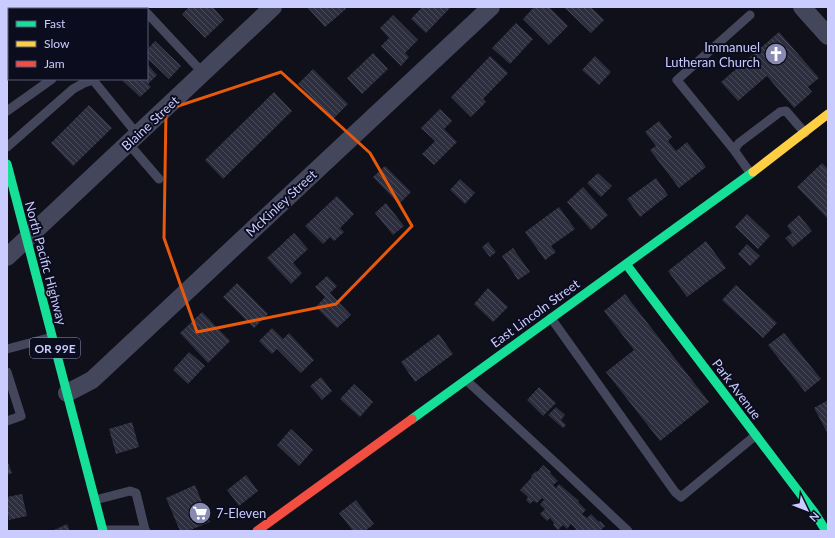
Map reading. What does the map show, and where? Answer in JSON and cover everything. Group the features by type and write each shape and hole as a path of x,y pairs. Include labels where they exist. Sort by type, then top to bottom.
{"street":[{"name":"Blaine Street","path":"7,257 273,7"},
{"name":"McKinley Street","path":"67,393 92,380 491,7"},
{"path":"802,7 828,36"},
{"name":"East Lincoln Street","path":"257,531 751,174 828,114"},
{"name":"North Pacific Highway","path":"7,164 102,530"},
{"name":"Park Avenue","path":"626,264 814,512 826,531"}],"lane":[{"path":"148,14 203,73"},
{"path":"750,15 677,80 734,150 751,174"},
{"path":"7,111 51,80"},
{"path":"7,147 73,89 90,80"},
{"path":"93,80 159,179"},
{"path":"734,150 739,143 780,112 786,111 805,133"},
{"path":"551,318 674,492 681,497 756,435"},
{"path":"7,349 52,337"},
{"path":"7,372 21,416 7,421"},
{"path":"466,380 628,531"},
{"path":"95,500 130,491 136,493 145,530 102,530"}],"highlighted area":[{"path":"281,72 370,153 412,226 336,304 197,332 164,238 166,110"}],"building":[{"path":"104,7 122,7 121,8"},
{"path":"189,7 213,7 224,20 205,38 182,14"},
{"path":"307,7 345,7 346,9 325,27"},
{"path":"422,7 450,8 426,33 411,19"},
{"path":"534,7 549,7 568,26 549,45 523,19"},
{"path":"564,7 591,7 604,20 591,33"},
{"path":"393,15 418,40 405,53 409,57 401,66 381,46 389,38 380,28"},
{"path":"516,23 533,39 510,64 492,48"},
{"name":"Immanuel Lutheran Church","path":"779,32 819,78 808,87 812,92 794,108 767,76 738,101 721,82"},
{"path":"155,41 181,66 169,79 148,59 148,49"},
{"path":"373,53 388,69 362,94 347,78"},
{"path":"490,56 508,73 483,99 486,102 471,117 451,97"},
{"path":"595,56 611,72 599,85 582,70"},
{"path":"148,65 157,75 148,84 151,87 140,97 123,81 148,80"},
{"path":"313,69 348,104 333,119 298,84"},
{"path":"274,92 292,111 223,179 205,160"},
{"path":"89,105 112,128 73,166 51,143"},
{"path":"440,109 452,121 444,129 457,142 434,165 422,154 435,141 421,128"},
{"path":"659,121 672,137 668,141 676,151 687,142 706,167 679,188 650,150 656,146 645,132"},
{"path":"822,163 828,169 828,219 797,187"},
{"path":"385,166 411,192 399,204 373,177"},
{"path":"598,173 612,186 601,197 587,183"},
{"path":"656,178 668,195 640,217 627,199"},
{"path":"460,179 475,193 465,204 450,190"},
{"path":"583,187 608,215 591,230 567,202"},
{"path":"337,196 354,214 340,228 344,232 334,241 330,237 323,244 305,226"},
{"path":"386,203 404,226 393,235 375,213"},
{"path":"559,207 575,229 551,246 556,252 545,260 525,232"},
{"path":"747,214 770,236 758,249 735,227"},
{"path":"799,215 812,231 793,247 785,238 792,233 787,226"},
{"path":"294,233 308,249 293,263 302,273 291,284 267,258"},
{"path":"706,241 726,268 687,297 668,271"},
{"path":"488,242 496,252 490,257 482,247"},
{"path":"747,244 760,256 750,266 738,254"},
{"path":"513,248 530,272 518,280 502,256"},
{"path":"327,276 337,286 330,293 351,315 337,328 316,307 325,297 315,287"},
{"path":"237,283 268,314 254,328 223,297"},
{"path":"736,285 777,323 763,338 722,300"},
{"path":"488,288 508,307 493,322 474,304"},
{"path":"625,294 709,402 660,441 606,372 634,350 604,311"},
{"path":"202,312 230,341 208,363 180,333"},
{"path":"272,328 283,339 289,333 314,360 301,373 277,349 272,354 259,341"},
{"path":"784,333 821,379 805,392 768,345"},
{"path":"439,334 453,354 415,382 401,362"},
{"path":"189,352 205,366 188,384 173,370"},
{"path":"321,377 332,391 322,400 310,386"},
{"path":"354,384 373,402 360,417 340,399"},
{"path":"539,387 556,403 543,416 527,400"},
{"path":"828,400 828,434 814,408"},
{"path":"556,407 565,415 561,420 566,425 563,428 548,415"},
{"path":"132,422 139,447 116,454 109,429"},
{"path":"291,429 313,450 299,466 277,445"},
{"path":"7,460 12,473 7,475"},
{"path":"543,465 558,481 553,485 556,488 559,484 579,501 578,502 586,510 582,514 587,518 591,514 605,526 600,531 574,531 576,529 571,524 567,529 563,525 558,530 553,525 554,523 550,518 547,521 540,514 545,509 540,504 544,500 542,498 537,503 533,501 530,504 526,500 528,497 520,490 532,477 531,476"},
{"path":"246,475 258,491 239,506 227,490"},
{"path":"195,485 210,522 188,531 180,531 166,498"},
{"path":"22,494 27,516 9,520 7,497"},
{"path":"356,500 374,524 365,531 353,531 339,513"},
{"path":"67,524 70,531 52,531"}],"traffic: fast":[{"path":"7,164 103,531"},
{"path":"412,419 753,172"},
{"path":"626,264 814,512 826,531"}],"traffic: slow":[{"path":"753,172 828,114"}],"traffic: jam":[{"path":"257,531 412,419"}],"place":[{"name":"Immanuel Lutheran Church","path":"776,54"},
{"name":"7-Eleven","path":"200,513"}]}
